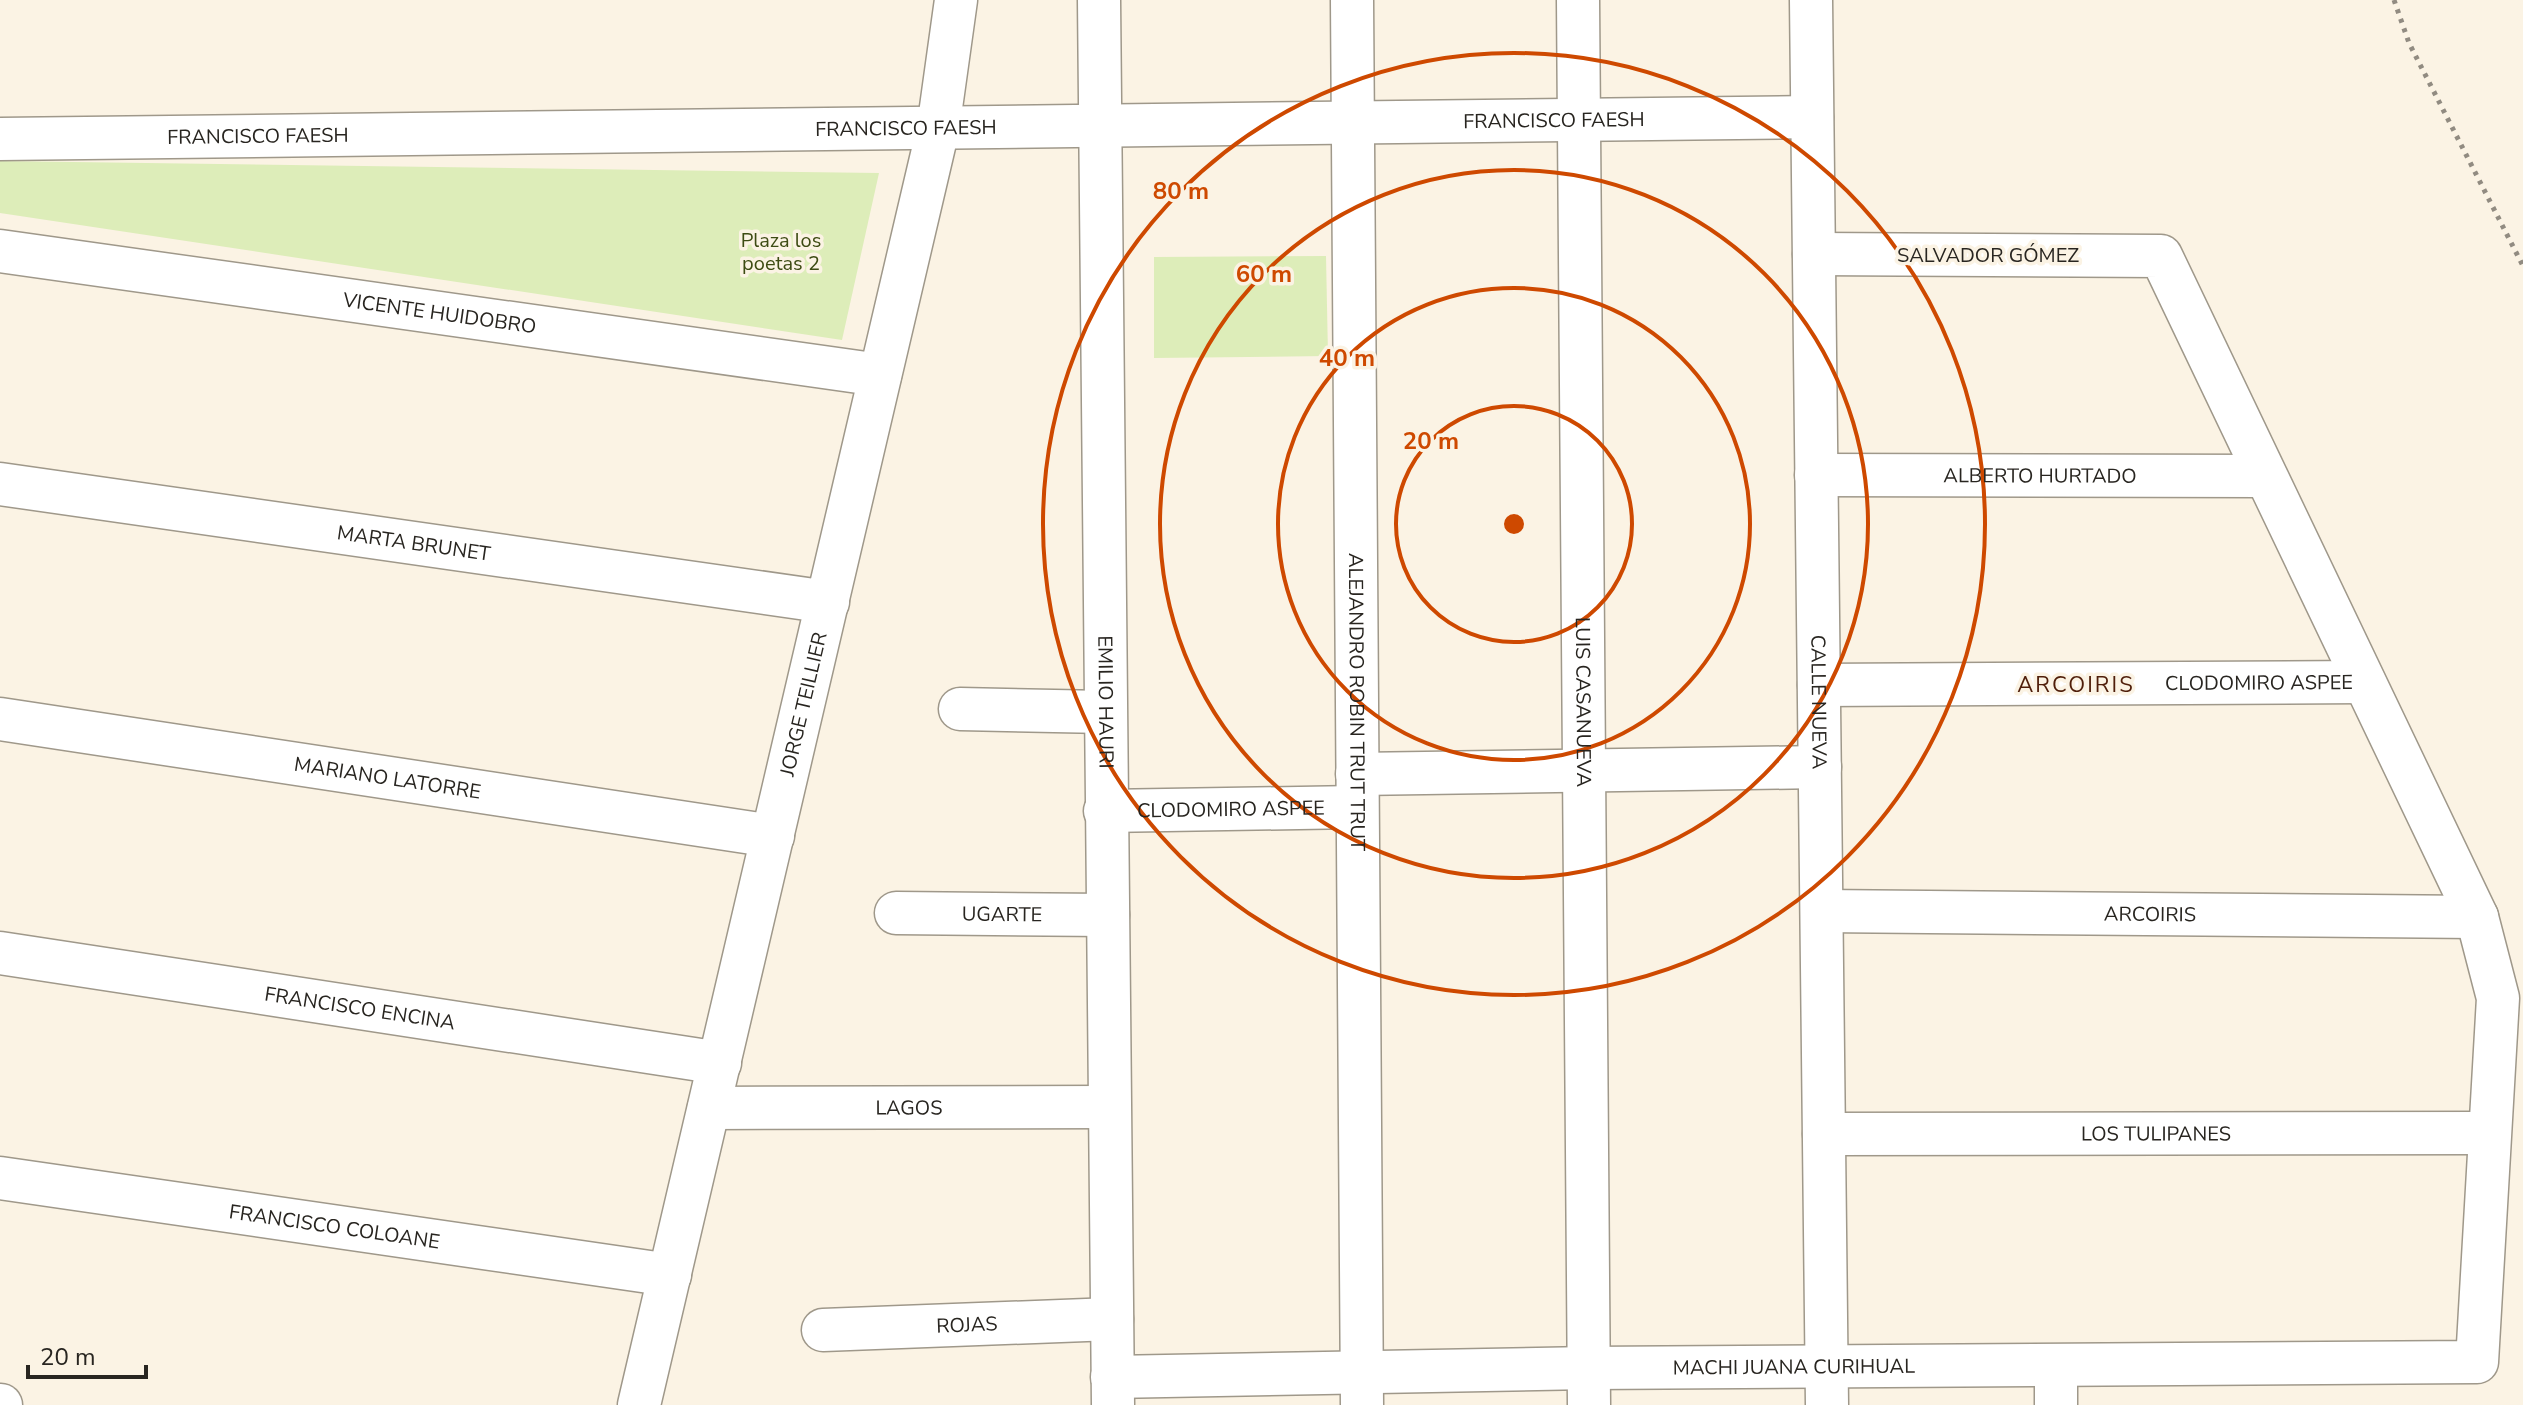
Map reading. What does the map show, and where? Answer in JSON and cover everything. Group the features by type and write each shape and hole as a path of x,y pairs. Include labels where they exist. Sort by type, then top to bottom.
{"street":[{"name":"JORGE TEILLIER","path":"639,1405 938,129 956,0"},
{"name":"EMILIO HAURI","path":"1099,0 1113,1391"},
{"name":"ALEJANDRO ROBIN TRUT TRUT","path":"1352,0 1362,1388"},
{"name":"LUIS CASANUEVA","path":"1578,0 1581,771 1589,1387"},
{"name":"CALLE NUEVA","path":"1811,0 1827,1387"},
{"name":"FRANCISCO FAESH","path":"0,139 1812,117"},
{"name":"VICENTE HUIDOBRO","path":"0,251 880,375"},
{"name":"SALVADOR GÓMEZ","path":"1814,254 2161,256 2264,476"},
{"name":"ALBERTO HURTADO","path":"1816,475 2264,476"},
{"path":"2264,476 2477,917 2498,998 2489,1133"},
{"name":"MARTA BRUNET","path":"0,484 828,602"},
{"name":"CLODOMIRO ASPEE","path":"1819,685 2364,682"},
{"path":"960,709 1105,712"},
{"name":"MARIANO LATORRE","path":"0,719 773,836"},
{"name":"CLODOMIRO ASPEE","path":"1105,811 1581,771 1820,767"},
{"name":"ARCOIRIS","path":"1822,911 2477,917"},
{"name":"UGARTE","path":"896,913 1108,915"},
{"name":"FRANCISCO ENCINA","path":"0,953 720,1063"},
{"name":"LAGOS","path":"709,1108 1109,1107"},
{"name":"MACHI JUANA CURIHUAL","path":"1113,1391 2056,1385 2477,1362 2489,1133"},
{"name":"LOS TULIPANES","path":"1824,1134 2489,1133"},
{"name":"FRANCISCO COLOANE","path":"0,1178 670,1275"},
{"name":"ROJAS","path":"823,1330 1112,1319"}],"path":[{"path":"2394,0 2409,43 2523,266"}],"green space":[{"name":"Plaza los poetas 2","path":"0,161 879,173 842,340 0,213"},
{"path":"1326,256 1328,356 1154,358 1154,257"}],"district":[{"name":"ARCOIRIS","path":"2076,685"}]}
